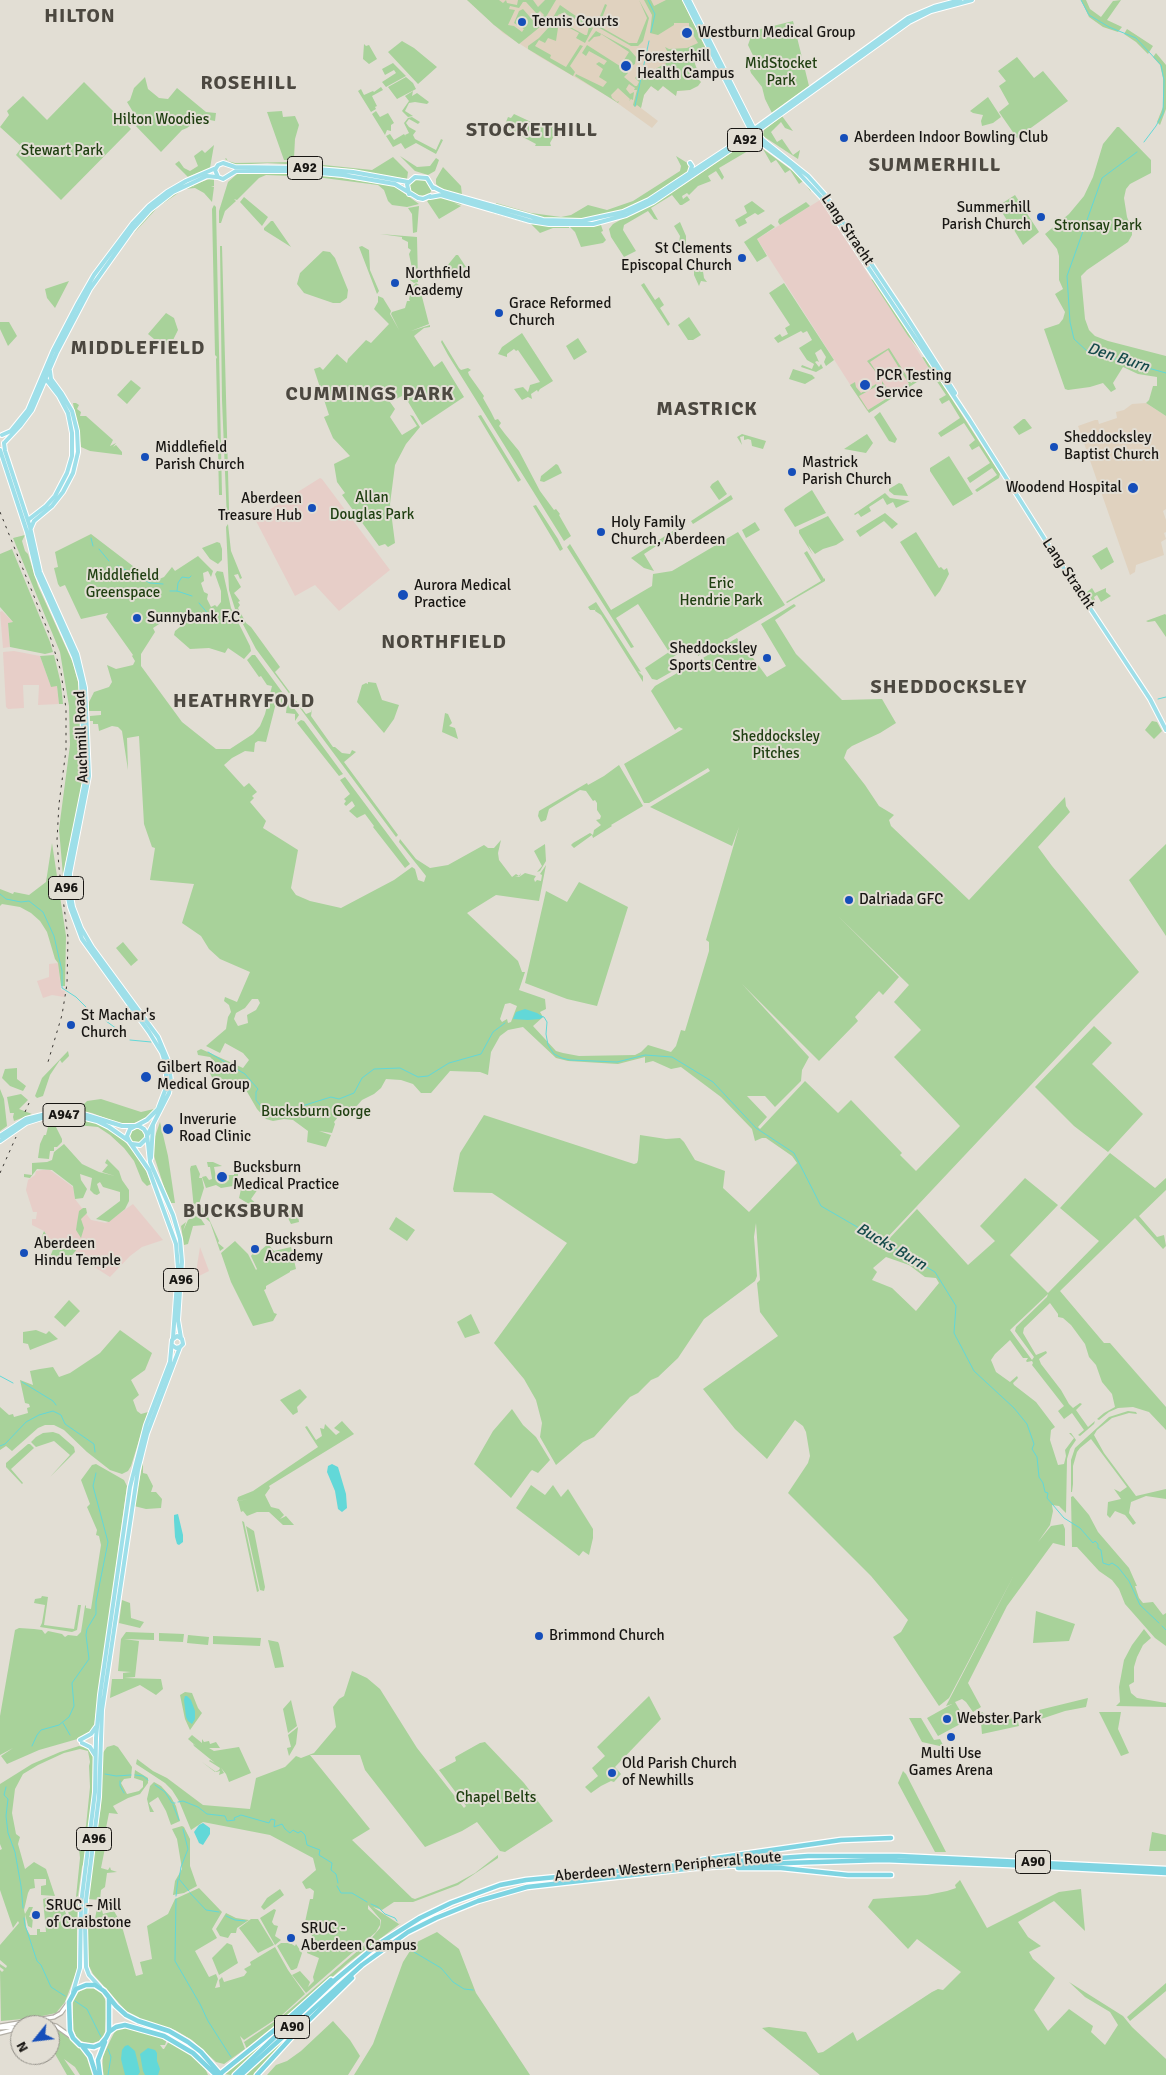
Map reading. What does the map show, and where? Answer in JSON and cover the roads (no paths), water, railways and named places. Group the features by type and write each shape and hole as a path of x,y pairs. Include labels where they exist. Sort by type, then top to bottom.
{"highway":[{"name":"A90","path":"669,1868 841,1840 891,1838"},
{"name":"Aberdeen Western Peripheral Route","path":"235,2075 335,1980 377,1945 405,1927 451,1903 500,1885 526,1880 808,1856 1166,1869"},
{"name":"Aberdeen Western Peripheral Route","path":"899,1858 1166,1874"},
{"name":"A90","path":"669,1868 781,1868 848,1875 891,1875"},
{"name":"Aberdeen Western Peripheral Route","path":"241,2075 344,1980 381,1950 408,1932 436,1918 478,1901 527,1887 669,1868"},
{"name":"A90","path":"282,2025 372,1946 422,1914 451,1903"},
{"name":"A90","path":"301,2028 354,1976 382,1952 436,1918"},
{"name":"A90","path":"219,2075 335,1980"},
{"name":"A90","path":"257,2075 344,1980"},
{"path":"70,1999 76,1989 86,1985 95,1985 101,1988"},
{"name":"A96","path":"101,1988 110,1998"},
{"path":"109,2032 110,1998"},
{"path":"110,1998 126,2016 176,2034 192,2044 209,2060 220,2067 231,2064"},
{"name":"A96","path":"70,1999 69,2026 73,2038"},
{"path":"100,2075 98,2060 106,2038 109,2032 116,2026 124,2024 164,2036 184,2046 219,2075"},
{"path":"73,2038 91,2058 96,2075"},
{"path":"82,2046 98,2046 106,2038"},
{"path":"209,2060 219,2075"},
{"path":"207,2066 210,2075"}],"main road":[{"path":"685,0 754,132"},
{"path":"689,0 754,132"},
{"name":"A92","path":"3,444 1,434 11,431 24,416 33,400 63,331 86,288 133,222 154,201 174,187 216,168 221,163 235,167 326,169 408,182 418,176 428,180 433,187 443,192 537,218 577,222 603,218 635,207 754,132 908,18 934,7 960,0"},
{"name":"A92","path":"3,444 28,415 41,392 50,369 90,289 115,252 142,218 156,204 181,187 209,176 225,179 238,171 276,170 343,175 395,184 409,194 420,198 441,196 543,223 570,225 601,222 626,215 647,205 909,22 931,11 972,0"},
{"name":"Lang Stracht","path":"754,132 792,166 821,196 969,419 1049,546 1150,699 1166,730"},
{"path":"687,175 692,168 690,162"},
{"path":"228,165 232,170 231,175"},
{"path":"216,168 218,177"},
{"path":"408,182 409,194"},
{"path":"430,197 433,187"},
{"path":"29,531 33,522 52,506 63,492 73,473 77,456 76,424 71,409 51,379 50,369"},
{"path":"28,520 55,496 64,480 72,448 70,424 64,405 44,373"},
{"path":"41,392 50,388 57,393"},
{"name":"A96","path":"3,444 28,520"},
{"name":"Auchmill Road","path":"0,450 29,531 40,572 52,603 75,649 85,688 89,781 70,873 71,899 77,918 92,947 150,1026 165,1051 170,1068 171,1082 168,1096 147,1137"},
{"path":"25,511 32,516"},
{"name":"Auchmill Road","path":"28,520 38,577 74,657 82,688 85,782 66,874 66,888 70,907 82,939 150,1032 162,1053 166,1066 167,1086 161,1104 151,1116 135,1126"},
{"name":"A947","path":"0,1136 23,1121 54,1112 77,1112 122,1126 135,1126"},
{"name":"A96","path":"152,1169 150,1155 151,1133 160,1112"},
{"name":"A947","path":"0,1141 26,1123 45,1117 63,1115 97,1121 130,1142"},
{"path":"135,1126 143,1128 147,1137 140,1145 130,1142 127,1136 129,1131 135,1126"},
{"name":"A96","path":"101,1988 89,1976 86,1967 82,1925 99,1797 102,1710 141,1448 183,1343 178,1322 182,1262 180,1239 173,1215 152,1169 148,1156 147,1137"},
{"name":"A96","path":"70,1999 80,1968 82,1894 95,1792 97,1725 130,1488 141,1448 169,1366 178,1268 176,1244 148,1167 130,1142"},
{"path":"173,1338 177,1336 181,1338"},
{"path":"172,1345 176,1348 180,1347"},
{"path":"96,1757 92,1748 81,1742 91,1734 97,1725"},
{"path":"0,2027 54,2017 61,2012 70,1999"},
{"path":"60,2029 73,2038"}],"water":[{"path":"525,1009 543,1017 528,1020 513,1019 516,1012"},
{"path":"332,1464 338,1467 346,1494 347,1508 342,1512 338,1509 335,1491 327,1472 328,1466"},
{"path":"178,1514 183,1535 183,1542 179,1545 175,1537 174,1520 174,1515"},
{"path":"185,1696 191,1700 195,1711 195,1719 192,1724 186,1717"},
{"path":"203,1823 210,1828 210,1834 203,1845 199,1843 194,1832"},
{"path":"128,2045 135,2051 140,2072 138,2075 125,2075 121,2059 122,2050"},
{"path":"148,2048 155,2050 157,2053 160,2069 158,2075 145,2075 143,2071 140,2054"}],"waterway":[{"path":"648,0 655,14 651,32"},
{"name":"Den Burn","path":"1081,0 1089,15 1109,27 1136,38 1161,65 1164,80 1163,113 1144,142"},
{"path":"635,106 649,41"},
{"name":"Den Burn","path":"1137,152 1102,178 1067,276 1070,322 1074,339 1087,351 1166,373"},
{"path":"91,538 93,546"},
{"path":"99,549 109,561"},
{"path":"118,566 150,583 163,584"},
{"path":"177,591 178,583 182,577 189,578 191,576"},
{"path":"170,591 177,591 192,596"},
{"path":"199,603 215,622"},
{"path":"1158,699 1166,697"},
{"name":"Bucks Burn","path":"0,894 6,899 21,902 29,901 43,912 54,936 62,971 62,988 76,997 86,1007"},
{"name":"Bucks Burn","path":"541,1016 547,1022 546,1034 548,1045 554,1054 562,1058 617,1062 645,1055 672,1057 713,1082 756,1128 794,1153 821,1206 935,1272 956,1306 954,1333 974,1371 1014,1408 1027,1424 1034,1444 1032,1449 1037,1457 1039,1477 1045,1492 1048,1493 1047,1498 1064,1518 1080,1528 1093,1543 1095,1541 1098,1544 1103,1563 1109,1565 1112,1563 1118,1567 1129,1581 1140,1605 1159,1623"},
{"name":"Bucks Burn","path":"106,1021 117,1029"},
{"name":"Bucks Burn","path":"208,1052 245,1074 258,1089 256,1100 267,1114 272,1114 282,1107 288,1112 293,1112 302,1106 331,1097 339,1099 354,1093 362,1078 374,1069 400,1068 418,1077 428,1076 449,1063 481,1054 493,1032 505,1023"},
{"name":"Bucks Burn","path":"130,1040 151,1042"},
{"path":"0,1376 13,1383"},
{"path":"22,1382 53,1401 56,1405"},
{"path":"0,1446 5,1444 26,1422 39,1415 53,1411 61,1415 65,1424 94,1444 95,1452"},
{"path":"32,1746 41,1730 59,1725 69,1717 74,1706 72,1683 89,1659 86,1635 87,1629 96,1614 96,1602 108,1542 93,1486 96,1473"},
{"name":"Bucks Burn","path":"1162,1626 1166,1630"},
{"path":"63,1723 70,1735"},
{"path":"105,1774 116,1776 131,1775"},
{"path":"135,1775 143,1776 148,1780"},
{"path":"120,1781 120,1786 124,1793"},
{"path":"155,1785 165,1792 172,1803 175,1803"},
{"path":"6,1787 4,1795 8,1799 6,1816 8,1833 15,1852 23,1908"},
{"path":"178,1802 183,1801 198,1807 207,1814 225,1816 227,1821 235,1820 234,1818 241,1815 269,1823 271,1819 275,1820 274,1827 282,1824 290,1833 293,1830 298,1833 301,1831 305,1835 307,1845 320,1850 319,1855 332,1863 331,1870 336,1874 338,1883"},
{"path":"173,1805 179,1820"},
{"path":"183,1829 188,1849 181,1867 179,1879 189,1891"},
{"path":"176,1896 178,1879"},
{"path":"337,1886 341,1893 352,1893 367,1902"},
{"path":"190,1893 206,1910 219,1912"},
{"path":"176,1899 175,1961 208,2021 231,2057"},
{"path":"371,1904 397,1921"},
{"path":"226,1916 235,1920 245,1921"},
{"path":"24,1918 37,1961 41,1965 51,1987 65,1996"},
{"path":"410,1944 414,1952 441,1968 453,1982 464,1989 473,1990"},
{"path":"75,2001 87,2009 101,2037"},
{"path":"108,2049 111,2057 108,2075"}],"railway":[{"path":"0,512 50,636 61,672 66,709 66,750 59,804 57,840 68,937 67,984 62,1015 48,1062"},
{"path":"25,1112 29,1103"},
{"path":"0,1173 16,1137"}],"place":[{"name":"Tennis Courts","path":"522,22"},
{"name":"Westburn Medical Group","path":"687,33"},
{"name":"Foresterhill Health Campus","path":"626,66"},
{"name":"Aberdeen Indoor Bowling Club","path":"844,138"},
{"name":"Summerhill Parish Church","path":"1041,217"},
{"name":"St Clements Episcopal Church","path":"742,258"},
{"name":"Northfield Academy","path":"395,283"},
{"name":"Grace Reformed Church","path":"499,313"},
{"name":"PCR Testing Service","path":"865,385"},
{"name":"Sheddocksley Baptist Church","path":"1054,447"},
{"name":"Middlefield Parish Church","path":"145,457"},
{"name":"Mastrick Parish Church","path":"792,472"},
{"name":"Woodend Hospital","path":"1133,488"},
{"name":"Aberdeen Treasure Hub","path":"312,508"},
{"name":"Holy Family Church, Aberdeen","path":"601,532"},
{"name":"Aurora Medical Practice","path":"403,595"},
{"name":"Sunnybank F.C.","path":"137,618"},
{"name":"Sheddocksley Sports Centre","path":"767,658"},
{"name":"Dalriada GFC","path":"849,900"},
{"name":"St Machar's Church","path":"71,1025"},
{"name":"Gilbert Road Medical Group","path":"146,1077"},
{"name":"Inverurie Road Clinic","path":"168,1129"},
{"name":"Bucksburn Medical Practice","path":"222,1177"},
{"name":"Bucksburn Academy","path":"255,1249"},
{"name":"Aberdeen Hindu Temple","path":"24,1253"},
{"name":"Brimmond Church","path":"539,1636"},
{"name":"Webster Park","path":"947,1719"},
{"name":"Multi Use Games Arena","path":"951,1737"},
{"name":"Old Parish Church of Newhills","path":"612,1773"},
{"name":"SRUC – Mill of Craibstone","path":"36,1915"},
{"name":"SRUC - Aberdeen Campus","path":"291,1938"}],"district":[{"name":"HILTON","path":"80,17"},
{"name":"ROSEHILL","path":"249,84"},
{"name":"STOCKETHILL","path":"532,131"},
{"name":"SUMMERHILL","path":"935,166"},
{"name":"MIDDLEFIELD","path":"138,349"},
{"name":"CUMMINGS PARK","path":"370,395"},
{"name":"MASTRICK","path":"707,410"},
{"name":"NORTHFIELD","path":"444,643"},
{"name":"SHEDDOCKSLEY","path":"949,688"},
{"name":"HEATHRYFOLD","path":"244,702"},
{"name":"BUCKSBURN","path":"244,1212"}],"park label":[{"name":"MidStocket Park","path":"781,72"},
{"name":"Hilton Woodies","path":"161,120"},
{"name":"Stewart Park","path":"62,151"},
{"name":"Stronsay Park","path":"1098,226"},
{"name":"Allan Douglas Park","path":"372,506"},
{"name":"Middlefield Greenspace","path":"123,584"},
{"name":"Eric Hendrie Park","path":"721,592"},
{"name":"Sheddocksley Pitches","path":"776,746"},
{"name":"Bucksburn Gorge","path":"316,1112"},
{"name":"Chapel Belts","path":"496,1798"}]}
